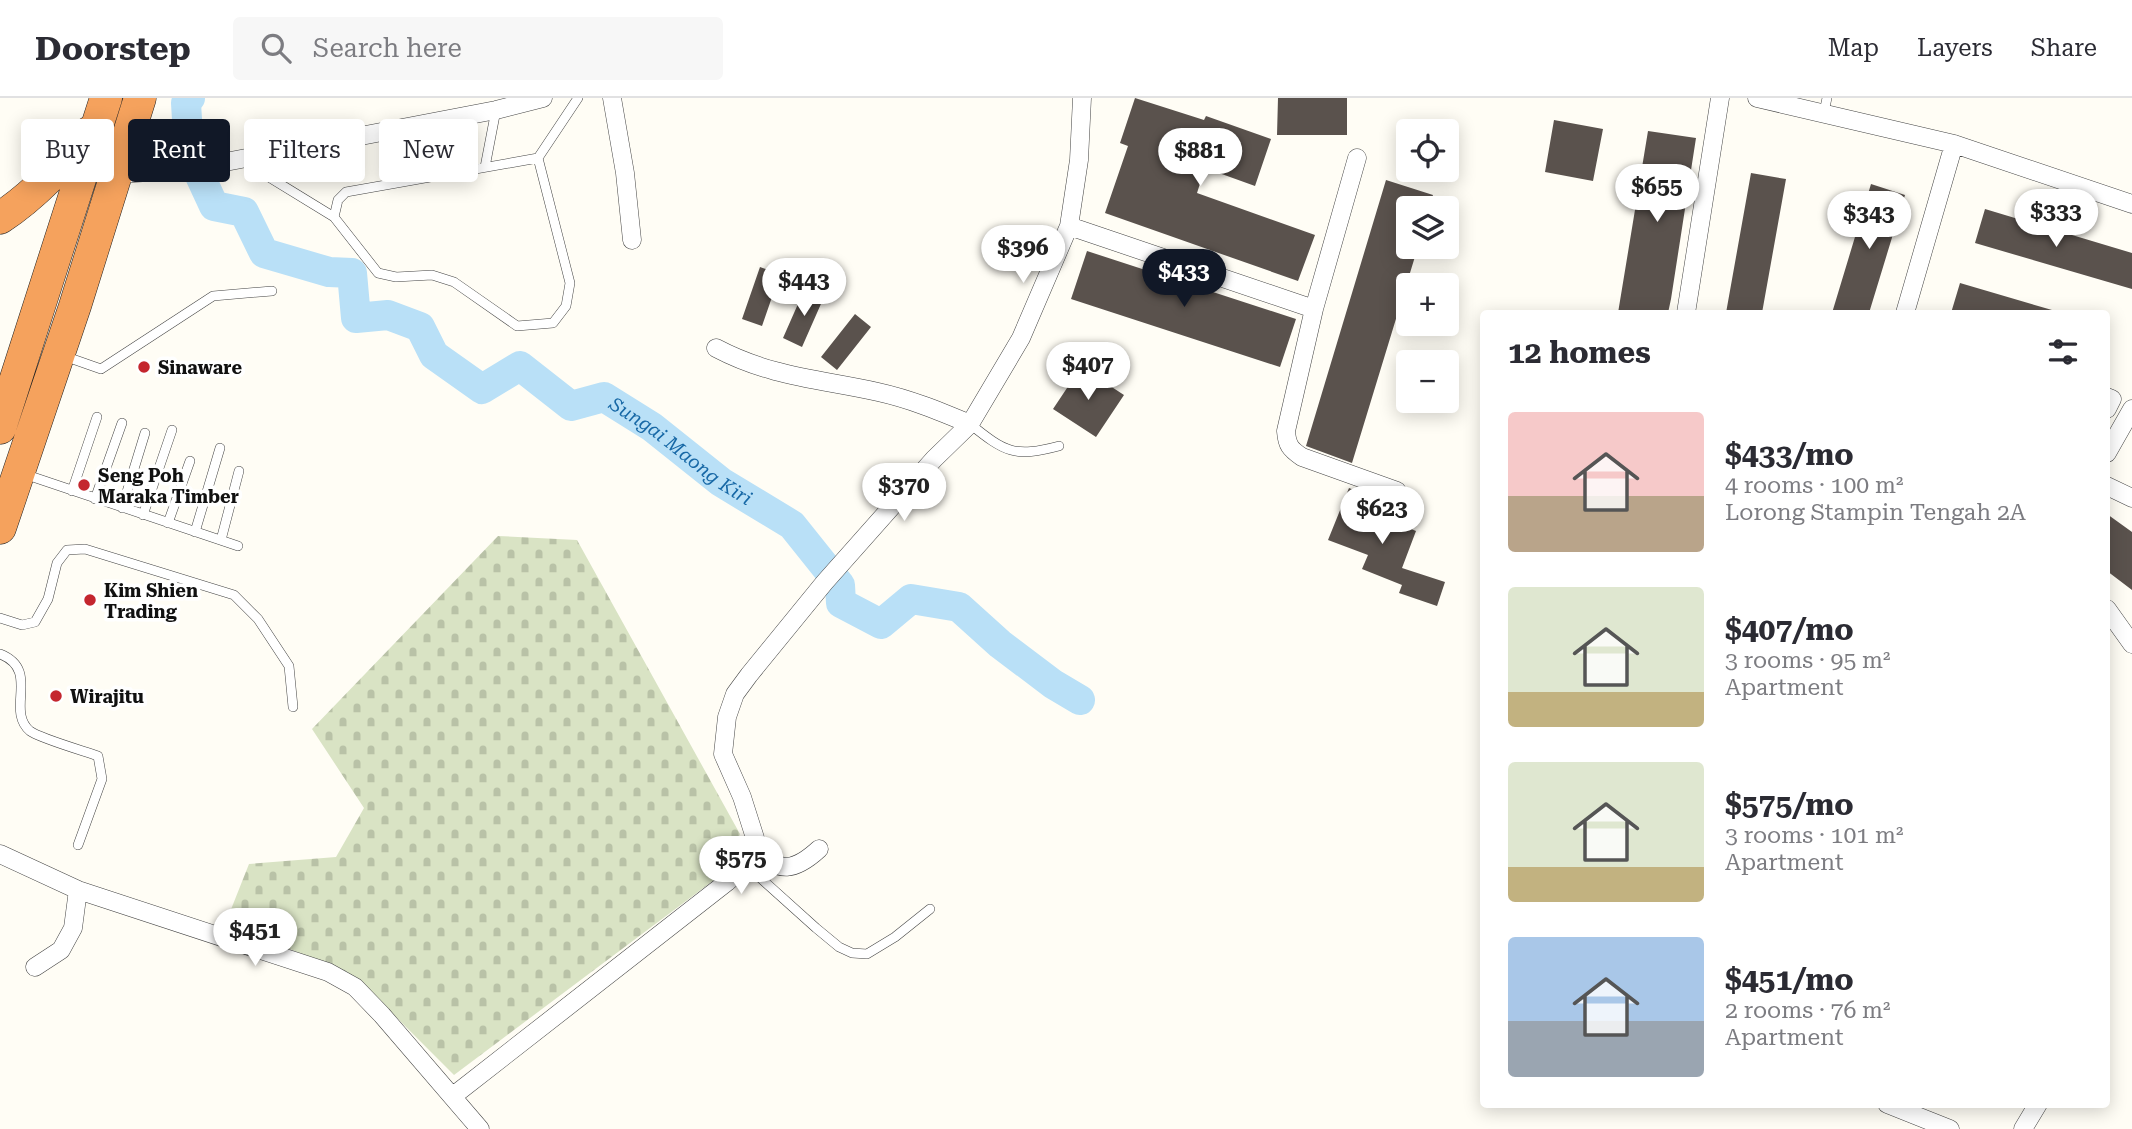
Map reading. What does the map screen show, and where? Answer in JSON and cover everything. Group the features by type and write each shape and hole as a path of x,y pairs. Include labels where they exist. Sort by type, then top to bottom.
{"highway":[{"path":"0,527 75,306 140,98"},
{"path":"0,218 20,204 63,164 103,109"},
{"path":"0,428 10,362 36,315 103,109"},
{"path":"36,315 49,319 75,306"},
{"path":"10,362 55,366"}],"street":[{"path":"612,98 625,173 632,240"},
{"path":"453,1096 727,882 750,859 755,838 742,797 723,754 727,717 735,695 824,583 934,460 970,424 1021,338 1069,226 1079,160 1082,98"},
{"path":"1686,310 1720,98"},
{"path":"1757,98 1826,105 1954,144 2132,204"},
{"path":"117,174 184,170 496,110 535,99"},
{"path":"1906,310 1954,144"},
{"path":"1357,158 1314,309 1286,431 1290,449 1302,457 1397,491"},
{"path":"1069,226 1314,309"},
{"path":"716,348 736,359 789,376 922,403 970,424"},
{"path":"2110,448 2132,409"},
{"path":"2110,487 2132,498"},
{"path":"2110,613 2132,644"},
{"path":"750,859 780,867 795,867 819,849"},
{"path":"0,854 78,890 328,972 355,987 480,1129"},
{"path":"35,967 61,950 72,928 78,890"},
{"path":"1897,1108 1950,1129"},
{"path":"2023,1129 2036,1108"}],"lane":[{"path":"334,217 338,200 346,192 538,158 578,98"},
{"path":"485,167 496,110"},
{"path":"234,161 334,217 378,273 396,277 432,275 454,282 517,326 553,323 566,306 570,283 538,158"},
{"path":"55,366 102,369 213,296 272,290"},
{"path":"72,491 97,417"},
{"path":"94,499 122,423"},
{"path":"970,424 996,444 1013,452 1037,452 1059,446"},
{"path":"143,515 172,430"},
{"path":"122,508 145,433"},
{"path":"195,532 220,447"},
{"path":"168,523 190,461"},
{"path":"221,540 239,471"},
{"path":"19,473 237,546"},
{"path":"0,618 22,625 35,622 48,599 57,563 67,550 85,549 234,595 258,618 289,666 293,707"},
{"path":"0,654 8,657 20,672 23,687 20,709 22,721 31,732 98,756 102,779 78,845"},
{"path":"750,859 838,947 852,953 867,954 895,937 930,909"}],"green space":[{"path":"498,536 577,540 740,834 726,871 454,1075 356,977 226,922 249,864 336,857 364,808 312,729"}],"building":[{"path":"1135,98 1204,120 1206,116 1271,139 1255,186 1205,168 1197,193 1315,235 1298,281 1105,213 1128,146 1120,143"},
{"path":"1278,98 1347,98 1347,135 1277,135"},
{"path":"1554,120 1603,129 1593,181 1545,172"},
{"path":"1648,131 1696,138 1669,310 1618,310"},
{"path":"1751,173 1786,179 1763,310 1727,310"},
{"path":"1386,180 1433,195 1396,196 1396,259 1414,259 1410,273 1396,273 1396,319 1352,463 1306,446"},
{"path":"1871,184 1905,195 1870,310 1833,310"},
{"path":"1985,209 2132,253 2132,289 1975,243"},
{"path":"1087,251 1296,319 1280,367 1071,299"},
{"path":"760,267 780,274 762,326 742,319"},
{"path":"1960,283 2052,310 1952,310"},
{"path":"805,288 824,297 802,347 783,338"},
{"path":"855,314 871,327 837,370 821,357"},
{"path":"1081,367 1124,395 1096,437 1053,409"},
{"path":"1349,488 1383,502 1377,515 1416,531 1402,568 1445,582 1437,606 1399,593 1402,585 1362,569 1368,555 1328,540"},
{"path":"2110,516 2132,532 2132,590 2110,573"}],"waterway":[{"name":"Sungai Maong Kiri","path":"190,98 186,103 189,152 214,206 244,212 264,253 329,272 352,273 356,318 388,315 420,327 434,355 482,389 520,366 571,406 604,397 652,427 721,482 792,525 840,585 841,603 881,624 911,599 959,607 1000,644 1053,684 1080,700"}],"place":[{"name":"Sinaware","path":"144,367"},
{"name":"Seng Poh Maraka Timber","path":"84,485"},
{"name":"Kim Shien Trading","path":"90,600"},
{"name":"Wirajitu","path":"56,696"}]}
